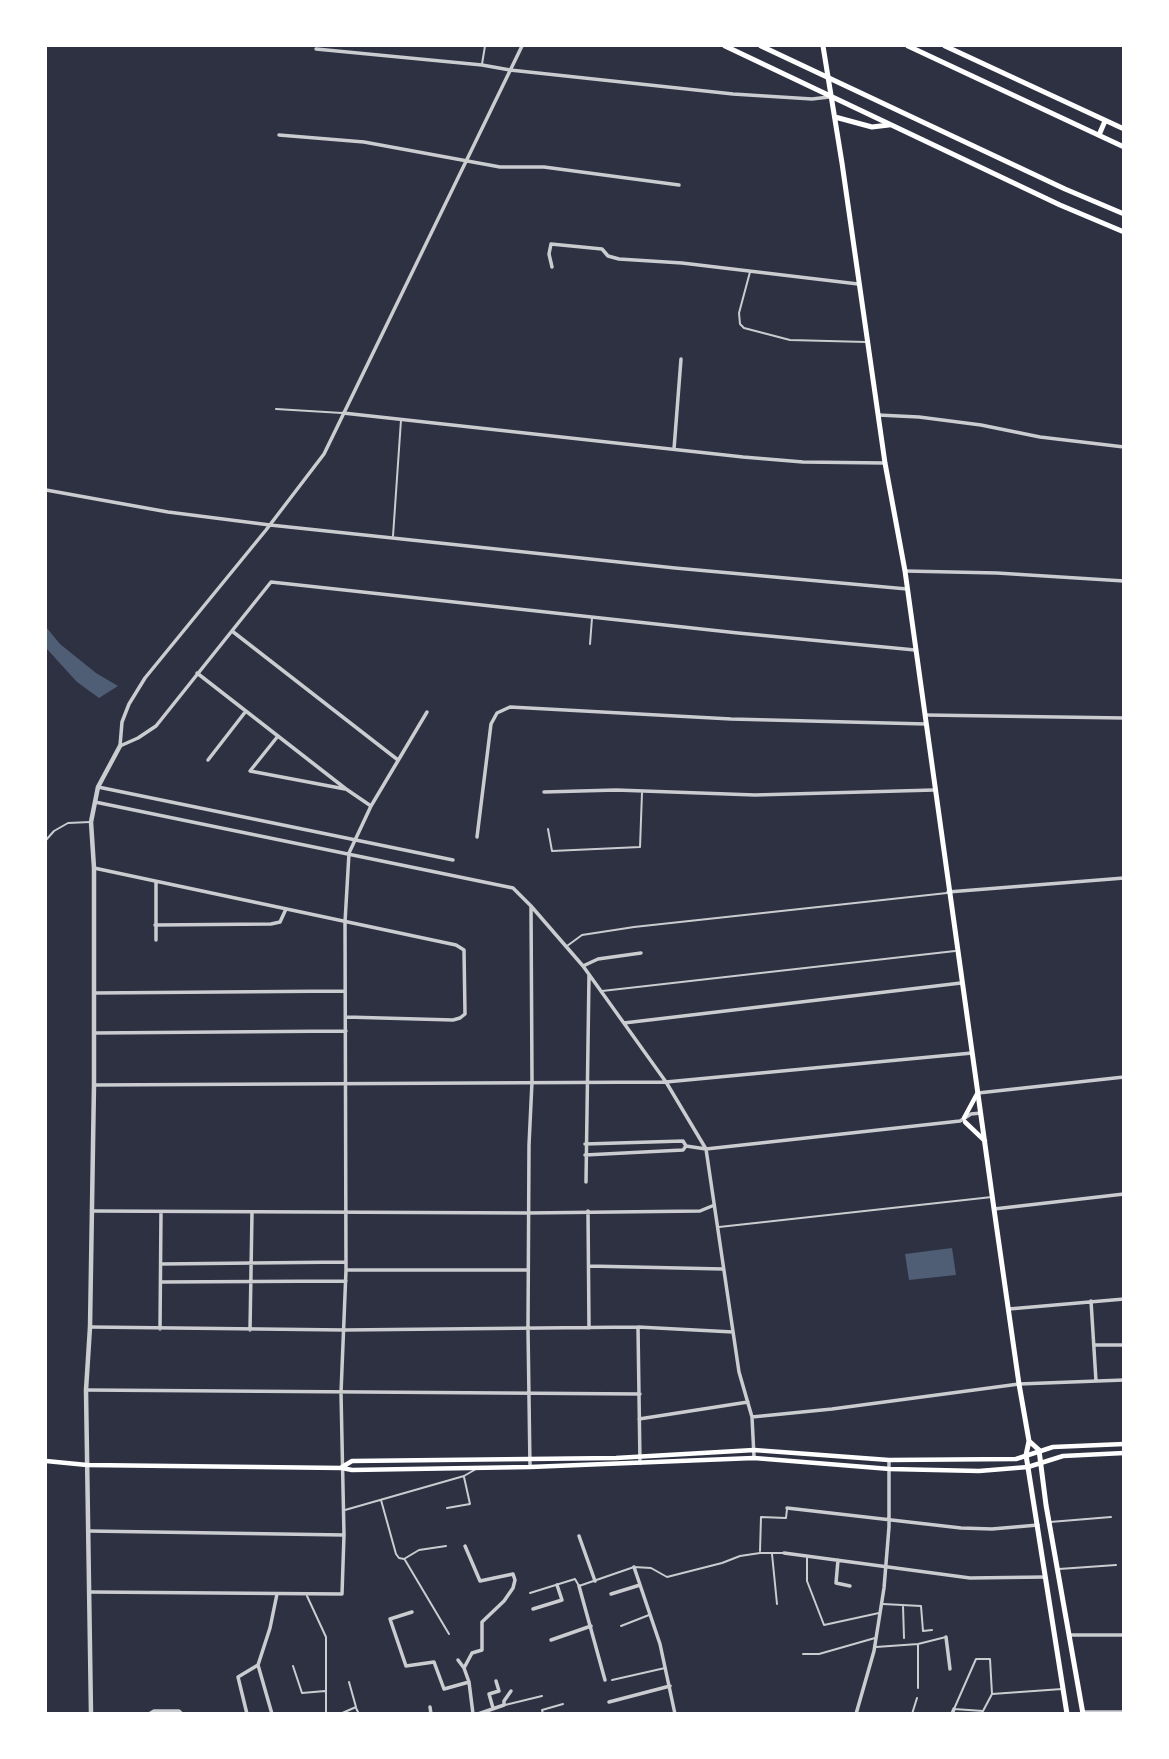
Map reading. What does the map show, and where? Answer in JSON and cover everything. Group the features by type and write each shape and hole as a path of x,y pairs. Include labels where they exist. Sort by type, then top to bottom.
{"main road":[{"path":"725,46 1060,205 1124,232"},
{"path":"761,46 1065,190 1124,214"},
{"path":"822,46 835,117 885,463 905,571 993,1209 1030,1441 1026,1455 1067,1713"},
{"path":"908,46 1124,147"},
{"path":"945,46 1124,129"},
{"path":"835,117 872,127 889,125"},
{"path":"1099,135 1105,121"},
{"path":"978,1093 963,1120 985,1142"},
{"path":"1030,1441 1039,1450 1083,1713"},
{"path":"46,1461 87,1465 352,1470 479,1468 640,1460 754,1450 889,1460 1016,1459 1039,1450 1063,1446 1124,1444"},
{"path":"342,1468 352,1461 754,1458 890,1469 979,1471 1028,1467 1063,1456 1124,1453"}],"street":[{"path":"91,1713 86,1390 93,1211 94,868 91,822 98,788 120,746 122,722 129,704 145,678 270,525 324,454 522,46"},
{"path":"316,49 733,94 812,99 831,96"},
{"path":"279,135 364,142 500,166 544,167 679,185"},
{"path":"552,267 548,254 551,244 602,249 608,256 619,260 682,263 858,284"},
{"path":"674,449 681,359"},
{"path":"343,413 792,461 885,463"},
{"path":"878,415 981,425 1040,437 1124,447"},
{"path":"46,490 168,512 270,525 675,568 907,589"},
{"path":"905,571 997,573 1124,581"},
{"path":"120,746 156,726 271,582 915,650"},
{"path":"232,631 398,760"},
{"path":"197,673 371,806"},
{"path":"477,837 491,724 496,713 510,706 731,719 926,724"},
{"path":"208,760 246,711"},
{"path":"90,1591 342,1594 344,1511 341,1393 346,1282 345,922 349,853 371,806 427,712"},
{"path":"924,715 1124,718"},
{"path":"278,736 250,771 346,789"},
{"path":"98,788 453,860"},
{"path":"544,792 615,790 754,795 934,790"},
{"path":"95,802 513,888 583,966 666,1082 706,1149 739,1372 752,1417 754,1458"},
{"path":"94,868 461,947 464,950 465,1014 460,1018 345,1017"},
{"path":"948,892 1124,878"},
{"path":"156,882 156,940"},
{"path":"530,1467 528,1213 533,1082 531,906"},
{"path":"155,925 271,924 280,922 286,909"},
{"path":"583,966 598,959 640,953"},
{"path":"586,1182 589,975"},
{"path":"624,1023 961,983"},
{"path":"94,993 345,991"},
{"path":"94,1033 346,1031"},
{"path":"94,1085 666,1082 972,1053"},
{"path":"978,1093 1124,1077"},
{"path":"963,1120 981,1113"},
{"path":"585,1144 682,1141 686,1146 706,1149 963,1120 982,1122"},
{"path":"585,1155 683,1150 686,1146"},
{"path":"993,1209 1124,1194"},
{"path":"93,1211 700,1212 713,1205"},
{"path":"589,1211 589,1328"},
{"path":"160,1329 161,1212"},
{"path":"250,1330 251,1213"},
{"path":"161,1264 346,1262"},
{"path":"589,1266 723,1269"},
{"path":"346,1270 528,1270"},
{"path":"161,1282 346,1282"},
{"path":"1009,1309 1124,1299"},
{"path":"1091,1301 1096,1381"},
{"path":"90,1327 250,1330 638,1327 733,1332"},
{"path":"638,1327 640,1460"},
{"path":"1094,1345 1124,1345"},
{"path":"752,1417 1019,1384 1124,1380"},
{"path":"86,1390 640,1394"},
{"path":"639,1419 748,1402"},
{"path":"856,1713 875,1647 882,1604 889,1519 889,1460"},
{"path":"787,1508 992,1529 1038,1525"},
{"path":"89,1531 344,1535"},
{"path":"579,1536 595,1581"},
{"path":"464,1668 472,1653 482,1650 482,1622 504,1601 515,1580 513,1574 480,1581 465,1546"},
{"path":"784,1553 970,1578 1022,1579 1047,1576"},
{"path":"838,1560 836,1583 850,1586"},
{"path":"634,1567 666,1668 675,1713"},
{"path":"533,1609 562,1601 557,1585"},
{"path":"611,1594 640,1585"},
{"path":"579,1586 605,1680"},
{"path":"272,1713 258,1665 277,1594"},
{"path":"412,1612 390,1619 406,1666 434,1662 444,1689 469,1682"},
{"path":"551,1640 591,1626"},
{"path":"1070,1635 1124,1635"},
{"path":"946,1637 950,1669"},
{"path":"458,1660 469,1682 475,1713 504,1705 511,1691"},
{"path":"247,1713 237,1677 258,1665"},
{"path":"493,1708 489,1695 499,1691 496,1681"},
{"path":"609,1702 670,1686"},
{"path":"430,1707 431,1713"},
{"path":"149,1713 181,1712"},
{"path":"1083,1713 1124,1712"}],"lane":[{"path":"482,65 485,46"},
{"path":"750,272 739,313 740,324 744,328 790,340 867,342"},
{"path":"276,410 343,413"},
{"path":"393,537 401,420"},
{"path":"590,644 592,617"},
{"path":"548,829 552,851 640,847 642,792"},
{"path":"46,840 54,831 68,823 91,822"},
{"path":"565,947 582,934 948,892"},
{"path":"601,991 957,951"},
{"path":"716,1228 993,1197"},
{"path":"344,1511 464,1476 479,1468"},
{"path":"447,1508 470,1504 464,1476"},
{"path":"381,1500 396,1554 407,1561 449,1634"},
{"path":"760,1553 761,1517 786,1518 787,1508"},
{"path":"1049,1522 1111,1517"},
{"path":"404,1559 419,1550 446,1546"},
{"path":"530,1593 575,1579 579,1586 634,1567 651,1568 667,1577 760,1553 784,1553"},
{"path":"772,1553 777,1604"},
{"path":"807,1556 807,1581 824,1625 880,1613"},
{"path":"1058,1569 1116,1565"},
{"path":"306,1594 326,1637 326,1713"},
{"path":"882,1604 921,1605 923,1631 932,1630"},
{"path":"903,1605 904,1639"},
{"path":"621,1626 650,1615"},
{"path":"875,1647 918,1644 946,1637"},
{"path":"803,1654 819,1654 876,1638"},
{"path":"918,1644 918,1688"},
{"path":"976,1659 990,1659 992,1693 983,1711 953,1711 976,1659"},
{"path":"293,1666 302,1693 326,1691"},
{"path":"612,1681 666,1668"},
{"path":"349,1682 359,1713"},
{"path":"992,1693 1063,1689"},
{"path":"504,1705 542,1696"},
{"path":"912,1713 917,1698"},
{"path":"543,1713 542,1710 563,1704"},
{"path":"340,1713 356,1707"}],"water":[{"path":"46,627 60,644 96,673 118,686 99,698 77,682 46,648"},
{"path":"952,1248 956,1275 909,1280 905,1254"}]}
